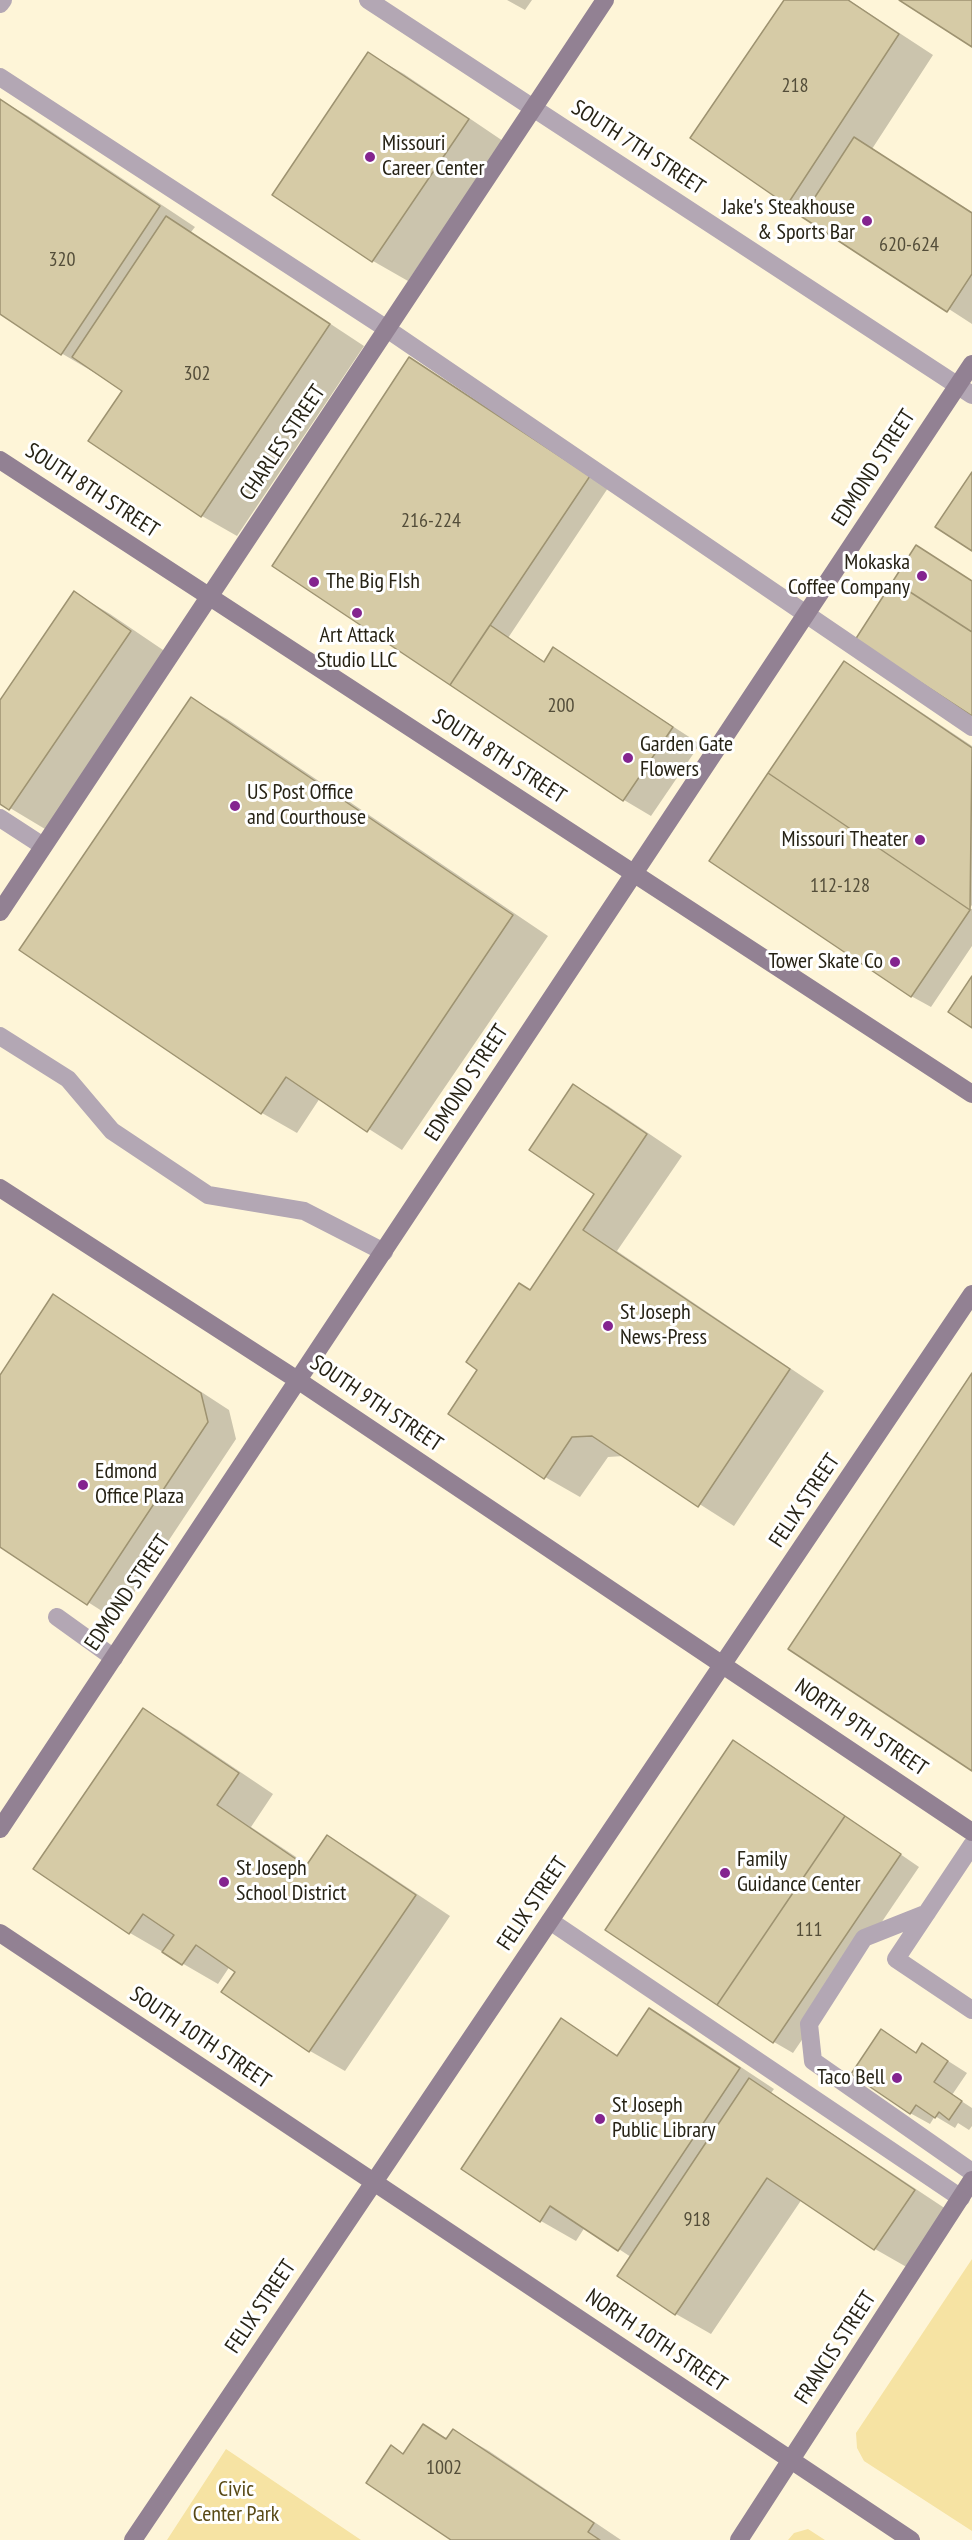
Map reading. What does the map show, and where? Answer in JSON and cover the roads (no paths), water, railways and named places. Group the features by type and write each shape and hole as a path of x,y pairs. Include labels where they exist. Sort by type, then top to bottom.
{"main road":[{"name":"CHARLES STREET","path":"0,912 605,0"},
{"name":"EDMOND STREET","path":"0,1829 805,615 965,390 972,364"},
{"name":"SOUTH 8TH STREET","path":"0,460 972,1094"},
{"name":"SOUTH 9TH STREET","path":"0,1188 724,1664"},
{"name":"FELIX STREET","path":"133,2540 972,1294"},
{"name":"NORTH 9TH STREET","path":"724,1664 972,1832"},
{"name":"SOUTH 10TH STREET","path":"0,1934 374,2182"},
{"name":"FRANCIS STREET","path":"739,2540 972,2180"},
{"name":"NORTH 10TH STREET","path":"374,2182 911,2540"}],"street":[{"path":"0,4 3,0"},
{"name":"SOUTH 7TH STREET","path":"368,0 965,390"},
{"path":"0,77 387,329 972,727"},
{"path":"0,818 43,846"},
{"path":"0,1036 68,1079 112,1131 208,1195 304,1211 384,1252"},
{"path":"57,1617 114,1658"},
{"path":"972,1845 896,1959 972,2010"},
{"path":"927,1913 864,1938 809,2024 813,2061 972,2172"},
{"path":"550,1921 961,2198"}],"place":[{"name":"Missouri Career Center","path":"370,157"},
{"name":"Jake's Steakhouse & Sports Bar","path":"867,221"},
{"name":"Mokaska Coffee Company","path":"922,576"},
{"name":"The Big FIsh","path":"314,582"},
{"name":"Art Attack Studio LLC","path":"357,613"},
{"name":"Garden Gate Flowers","path":"628,758"},
{"name":"US Post Office and Courthouse","path":"235,806"},
{"name":"Missouri Theater","path":"920,840"},
{"name":"Tower Skate Co","path":"895,962"},
{"name":"St Joseph News-Press","path":"608,1326"},
{"name":"Edmond Office Plaza","path":"83,1485"},
{"name":"Family Guidance Center","path":"725,1873"},
{"name":"St Joseph School District","path":"224,1882"},
{"name":"Taco Bell","path":"897,2078"},
{"name":"St Joseph Public Library","path":"600,2119"}],"park label":[{"name":"Civic Center Park","path":"236,2502"}]}
